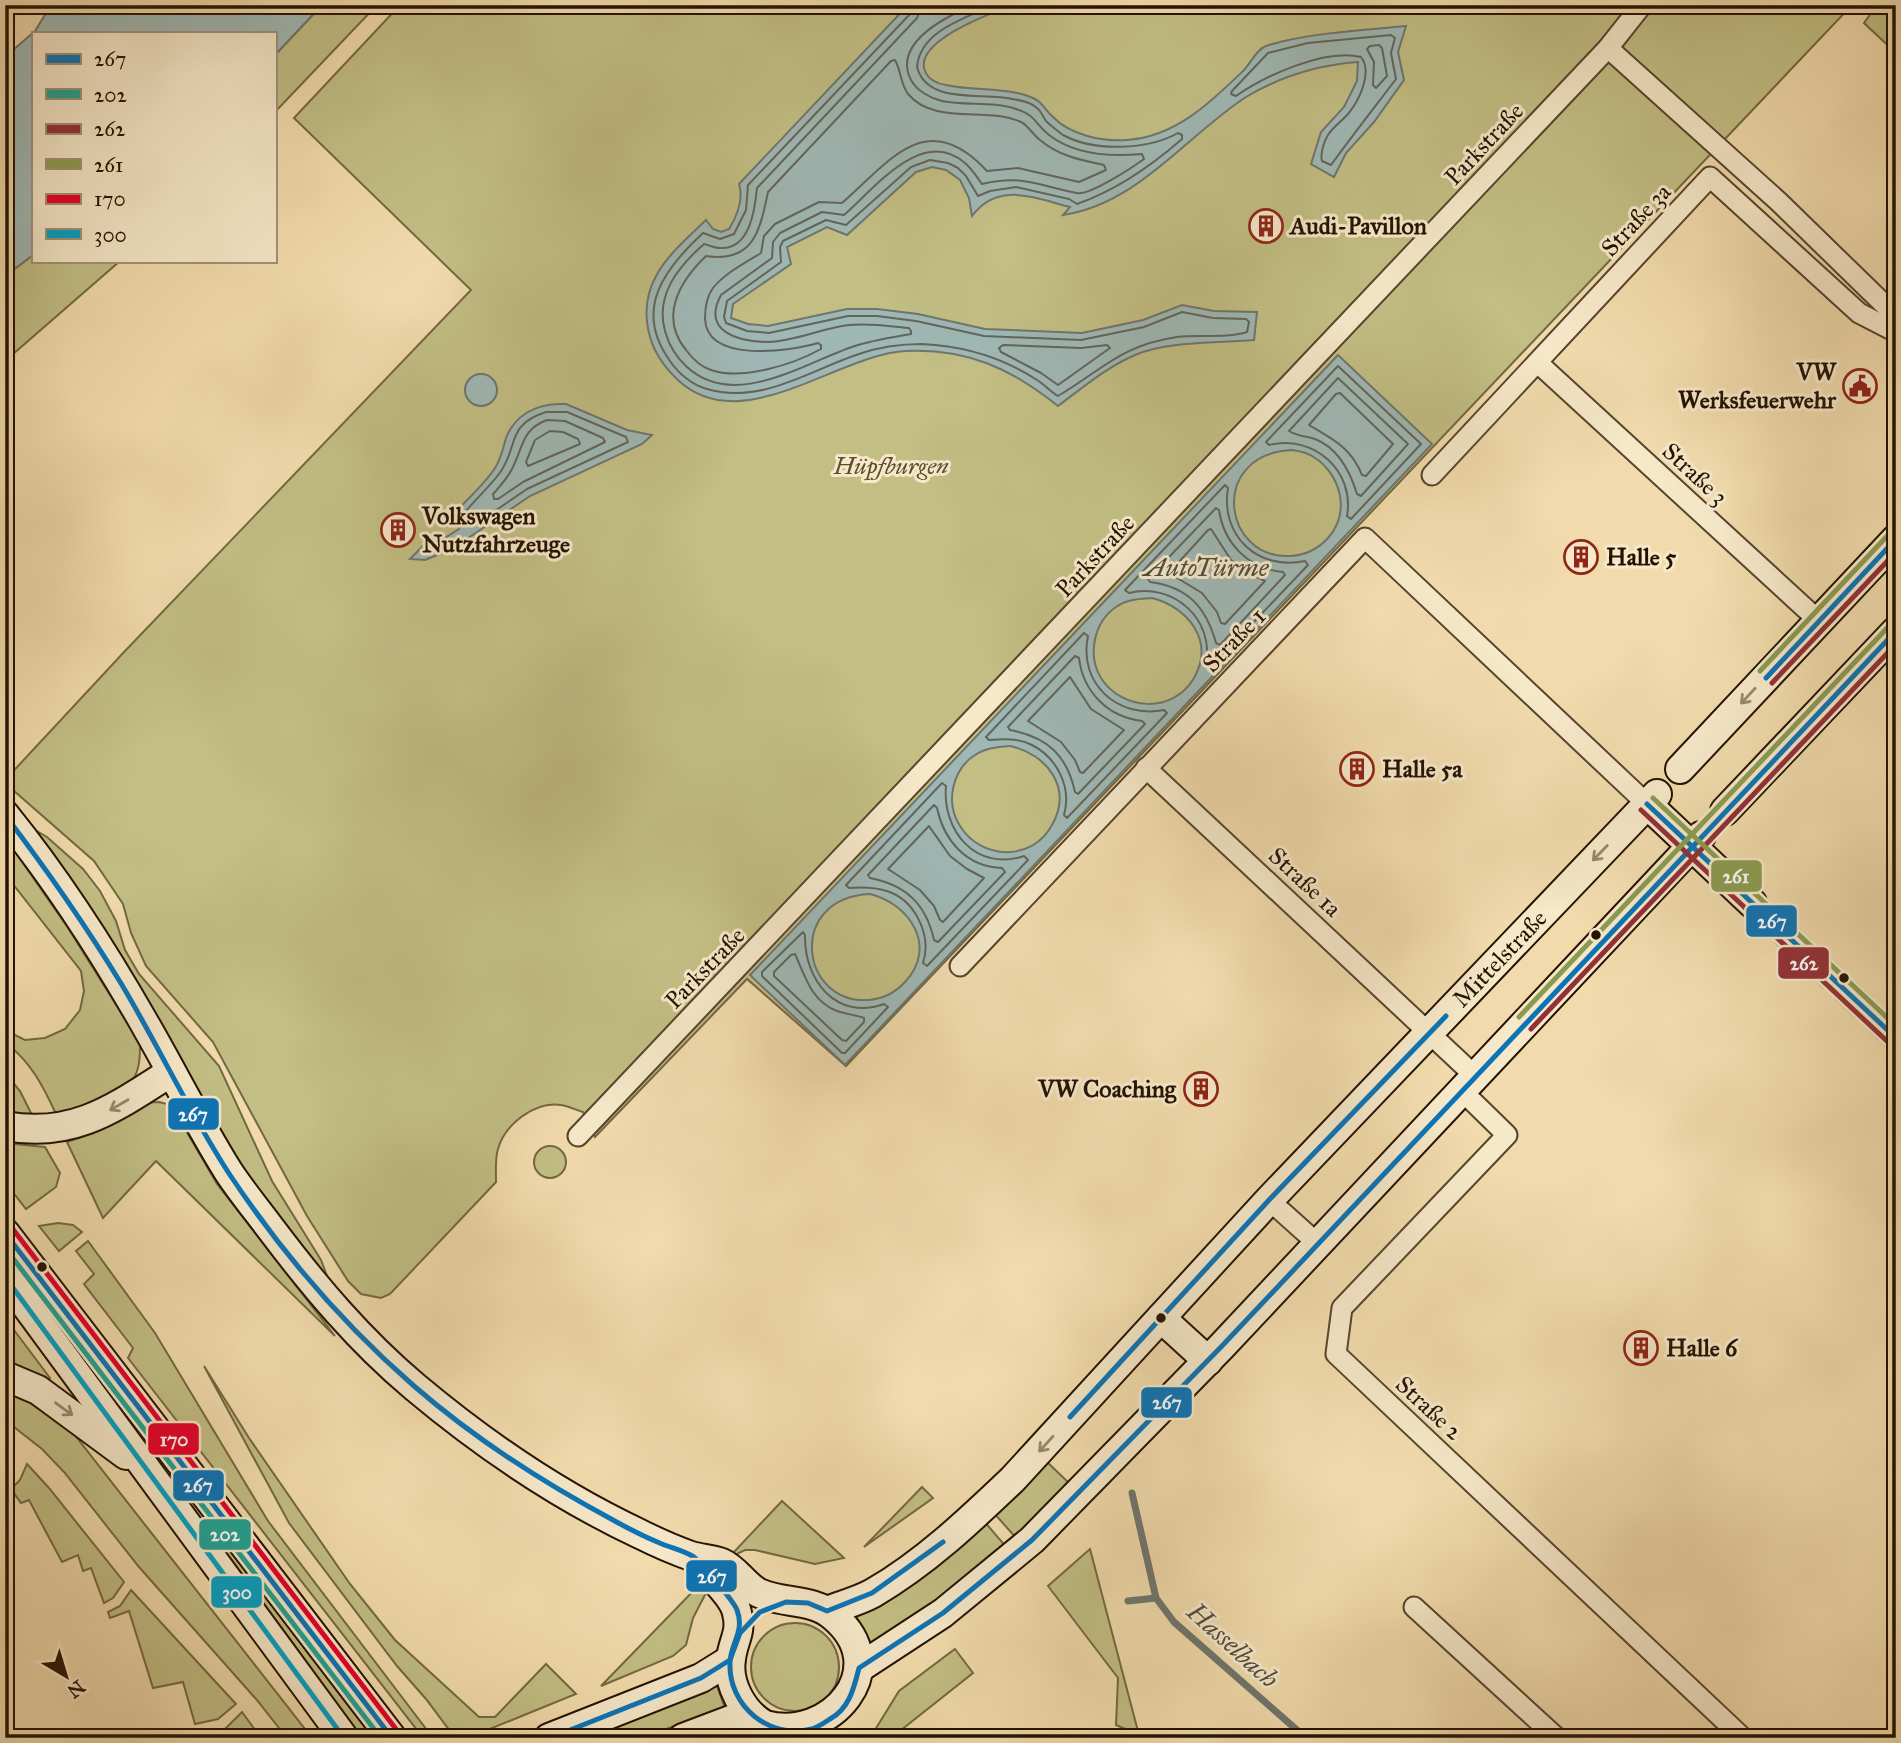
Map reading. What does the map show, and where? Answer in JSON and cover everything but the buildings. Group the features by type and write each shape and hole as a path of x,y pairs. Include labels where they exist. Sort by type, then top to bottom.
{"street":[{"name":"Parkstraße","path":"578,1136 1608,48 1643,5"},
{"path":"1608,48 1763,187 1896,316"},
{"name":"Straße 3a","path":"1432,475 1710,177 1858,313 1896,332"},
{"name":"Straße 3","path":"1538,363 1819,621"},
{"name":"Straße 1","path":"960,966 1366,538 1652,799"},
{"path":"1680,769 1896,539"},
{"path":"1725,811 1896,631"},
{"name":"Straße 1a","path":"1146,768 1431,1033 1468,1083"},
{"path":"1652,799 1697,841 1752,903"},
{"name":"Mittelstraße","path":"827,1611 872,1594 926,1556 971,1519 1013,1479 1269,1200 1652,799"},
{"path":"5,815 50,873 122,985 192,1112 231,1176 336,1312 390,1365 473,1433 537,1477 641,1535 694,1557 724,1563 756,1591 786,1602 808,1603 827,1611 845,1626 856,1645 859,1668 853,1694 838,1715 813,1729 785,1731 766,1725 749,1713 733,1689 730,1660 740,1633 760,1612 786,1602"},
{"path":"859,1668 943,1613 1032,1540 1208,1361 1697,841"},
{"path":"5,1126 38,1130 77,1125 120,1105 171,1072"},
{"name":"Straße 2","path":"1468,1083 1507,1135 1342,1308 1336,1354 1743,1738"},
{"path":"1269,1200 1318,1244"},
{"path":"5,1233 392,1738"},
{"path":"5,1277 344,1738"},
{"path":"1161,1318 1208,1361"},
{"path":"5,1376 38,1390 148,1471"},
{"path":"694,1557 737,1608 740,1633"},
{"path":"1414,1608 1557,1738"},
{"path":"549,1738 701,1678 730,1660"},
{"path":"683,1738 749,1713"}],"green space":[{"path":"322,5 377,5 276,111 276,54"},
{"name":"Hüpfburgen","path":"400,5 1852,5 846,1066 747,979 595,1137 583,1112 561,1105 541,1107 522,1116 507,1131 498,1149 496,1182 390,1294 381,1298 361,1294 348,1281 307,1216 213,1042 146,966 131,933 123,904 94,861 5,783 5,780 471,290 294,118"},
{"path":"1877,5 1896,5 1896,53 1864,23"},
{"path":"32,256 32,262 119,262 5,361 5,276"},
{"path":"28,826 47,837 83,869 100,891 116,921 125,950 139,974 219,1066 272,1181 321,1260 330,1284 280,1224 241,1165 132,976"},
{"path":"9,843 68,928 140,1043 135,1076 121,1091 100,1102 56,1114 29,1066 5,1042 5,1030 25,1040 45,1038 65,1029 80,1010 84,991 81,971 5,874 5,845"},
{"path":"5,1073 20,1091 33,1117 5,1112"},
{"path":"159,1102 171,1105 217,1184 335,1336 156,1161 103,1218 67,1142 97,1131 143,1103"},
{"path":"5,1143 45,1147 60,1173 56,1187 26,1209 8,1186 5,1188"},
{"path":"550,1146 561,1151 566,1162 561,1173 550,1178 539,1173 534,1162 539,1151"},
{"path":"58,1223 73,1225 82,1232 59,1251 39,1226"},
{"path":"88,1241 155,1333 268,1521 433,1738 421,1735 128,1358 133,1348 84,1284 94,1274 76,1251"},
{"path":"5,1318 50,1378 46,1381 5,1361"},
{"path":"204,1366 249,1438 350,1584 395,1640 479,1717 495,1717 546,1664 576,1694 470,1737 453,1735 289,1523"},
{"path":"5,1387 70,1429 312,1738 287,1738 139,1567 64,1472 42,1449 5,1420"},
{"path":"113,1397 373,1738 361,1738 110,1399"},
{"path":"1044,1459 1070,1484 1017,1539 993,1512"},
{"path":"27,1464 124,1582 113,1598 104,1603 91,1568 83,1571 78,1555 62,1562 29,1500 21,1503 11,1489 20,1480"},
{"path":"922,1487 933,1498 864,1547"},
{"path":"782,1501 844,1558 815,1564 755,1550 732,1554"},
{"path":"984,1521 1007,1548 955,1590 871,1644 855,1614"},
{"path":"1090,1549 1139,1735 1116,1725 1118,1678 1048,1586"},
{"path":"700,1584 708,1589 693,1618 686,1645 673,1656 601,1686"},
{"path":"131,1590 236,1704 218,1719 195,1724 183,1682 153,1688 129,1611 110,1618 108,1612 120,1606"},
{"path":"795,1623 812,1627 826,1636 835,1650 839,1667 835,1684 826,1698 812,1707 795,1711 778,1707 764,1698 755,1684 751,1667 755,1650 764,1636 778,1627"},
{"path":"955,1649 973,1673 891,1738 870,1738 899,1691"},
{"path":"717,1686 725,1708 641,1738 579,1738"},
{"path":"242,1712 261,1738 198,1738 197,1734 223,1731"}],"water":[{"path":"51,5 322,5 276,54 276,32 35,31"},
{"path":"908,5 1012,5 973,21 942,39 924,60 926,74 933,81 943,84 1005,91 1031,97 1068,128 1098,138 1127,140 1161,132 1176,125 1218,95 1261,49 1299,38 1406,26 1398,52 1404,80 1374,122 1346,153 1334,177 1311,164 1321,132 1344,107 1357,81 1358,62 1328,66 1272,83 1224,113 1138,183 1090,208 1063,215 1070,207 1030,197 1005,195 982,205 972,216 969,198 960,180 946,170 932,167 916,172 847,235 827,227 787,247 791,264 733,304 731,318 748,324 768,326 847,309 877,309 918,314 985,329 1082,333 1143,320 1182,305 1214,311 1257,312 1254,340 1177,345 1148,350 1095,378 1058,406 1023,381 988,364 969,357 928,351 906,351 879,356 761,398 732,401 704,396 674,376 661,361 652,344 647,301 659,271 680,245 706,220 713,229 721,232 729,229 739,208 739,184"},
{"path":"32,34 32,256 5,276 5,57"},
{"name":"AutoTürme","path":"1338,355 1432,444 845,1065 750,975","holes":["1292,450 1307,454 1322,463 1336,483 1341,505 1335,528 1328,538 1311,551 1291,556 1268,553 1250,542 1239,525 1234,506 1237,486 1247,469 1265,456","1152,598 1177,609 1187,618 1199,639 1200,664 1194,678 1185,690 1161,703 1134,702 1121,697 1101,678 1094,659 1095,639 1102,621 1116,607 1133,600","1010,746 1023,750 1045,765 1058,786 1058,811 1052,825 1032,846 1020,851 1006,852 980,845 969,837 955,817 952,797 956,778 967,761 992,748","870,894 884,899 897,907 915,929 919,941 915,969 901,986 888,995 868,1000 845,997 828,986 817,969 812,950 815,930 825,913 843,900"]},
{"path":"481,374 492,379 497,390 492,401 481,406 470,401 465,390 470,379"},
{"path":"566,404 627,430 652,435 642,444 530,496 452,549 425,560 410,559 429,540 443,539 459,529 461,519 454,514 495,468 506,438 520,417 541,406"}],"waterway":[{"path":"1132,1493 1156,1598"},
{"name":"Hasselbach","path":"1128,1601 1156,1598 1174,1622 1306,1738"}],"tunnel":[{"path":"1752,903 1896,1038"}],"transit line":[{"name":"261","path":"1760,671 1890,533"},
{"name":"267","path":"1766,678 1896,539"},
{"name":"262","path":"1772,683 1896,552"},
{"name":"261","path":"1519,1017 1890,625"},
{"name":"267","path":"5,815 66,898 108,963 230,1175 315,1287 388,1363 485,1442 587,1506 637,1533 694,1557 737,1610 739,1631 730,1662 736,1693 754,1716 767,1724 796,1731 814,1728 836,1715 850,1697 859,1668 943,1613 1032,1540 1221,1347 1896,631"},
{"name":"262","path":"1531,1029 1896,644"},
{"name":"261","path":"1653,798 1896,1026"},
{"name":"267","path":"1647,804 1896,1038"},
{"name":"262","path":"1641,810 1890,1044"},
{"name":"267","path":"1070,1417 1269,1200 1446,1016"},
{"name":"170","path":"12,1228 399,1733"},
{"name":"267","path":"5,1233 392,1738"},
{"name":"202","path":"5,1248 381,1738"},
{"name":"300","path":"5,1277 344,1738"},
{"name":"267","path":"550,1738 701,1678 730,1660 740,1633 760,1612 786,1602 808,1603 827,1611 872,1593 943,1542"}],"place":[{"name":"Audi-Pavillon","path":"1266,226"},
{"name":"VW Werksfeuerwehr","path":"1860,386"},
{"name":"Volkswagen Nutzfahrzeuge","path":"398,530"},
{"name":"Halle 5","path":"1581,557"},
{"name":"Halle 5a","path":"1357,769"},
{"name":"VW Coaching","path":"1201,1089"},
{"name":"Halle 6","path":"1641,1348"}]}
